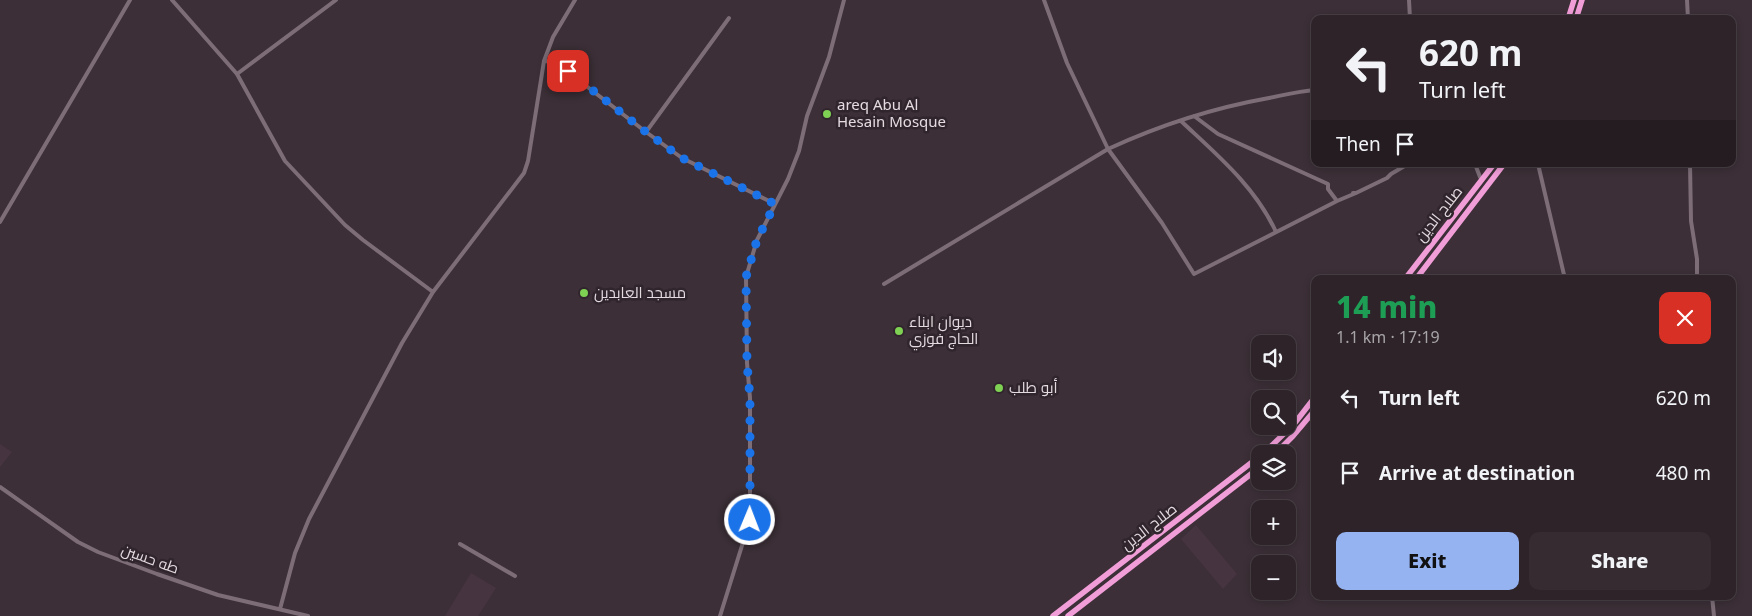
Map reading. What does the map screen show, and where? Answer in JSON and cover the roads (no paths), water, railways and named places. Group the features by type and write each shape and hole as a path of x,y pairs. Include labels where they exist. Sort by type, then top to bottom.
{"highway":[{"path":"1569,15 1574,0"},
{"path":"1577,15 1582,0"},
{"name":"صلاح الدين","path":"1408,275 1492,167"},
{"name":"صلاح الدين","path":"1419,275 1502,167"},
{"path":"1272,445 1294,424 1311,403"},
{"path":"1284,445 1311,415"},
{"name":"صلاح الدين","path":"1054,616 1251,463"},
{"name":"صلاح الدين","path":"1068,616 1251,474"}],"street":[{"path":"0,222 130,0"},
{"path":"172,0 237,74 285,161 346,225 363,240 433,292"},
{"path":"237,74 336,0"},
{"path":"280,610 295,553 313,511 398,351 433,292 524,174 528,161 544,60 553,37 574,0"},
{"path":"720,616 750,520 750,398 747,363 746,277 757,240 788,179 799,151 807,116 829,57 844,0"},
{"path":"1044,0 1067,63 1108,149 1162,223 1194,274 1337,201 1387,178 1390,174 1403,167"},
{"path":"1409,0 1410,15"},
{"path":"1687,0 1688,15"},
{"path":"646,132 729,18"},
{"path":"544,60 555,62 682,158 775,204"},
{"path":"884,284 1108,149 1132,138 1181,120 1239,104 1311,91"},
{"path":"1194,116 1218,134 1328,184 1328,190 1337,201"},
{"path":"1181,120 1244,182 1270,219 1276,232"},
{"path":"1476,167 1480,177"},
{"path":"1539,167 1564,275"},
{"path":"1690,167 1691,221 1696,250 1697,275"},
{"name":"طه حسين","path":"0,487 78,542 98,552 218,594 308,616"},
{"path":"460,544 515,576"},
{"path":"1712,600 1714,616"}],"place":[{"name":"areq Abu Al Hesain Mosque","path":"827,114"},
{"name":"مسجد العابدين","path":"584,293"},
{"name":"ديوان ابناء الحاج فوزي","path":"899,331"},
{"name":"أبو طلب","path":"999,388"}]}
